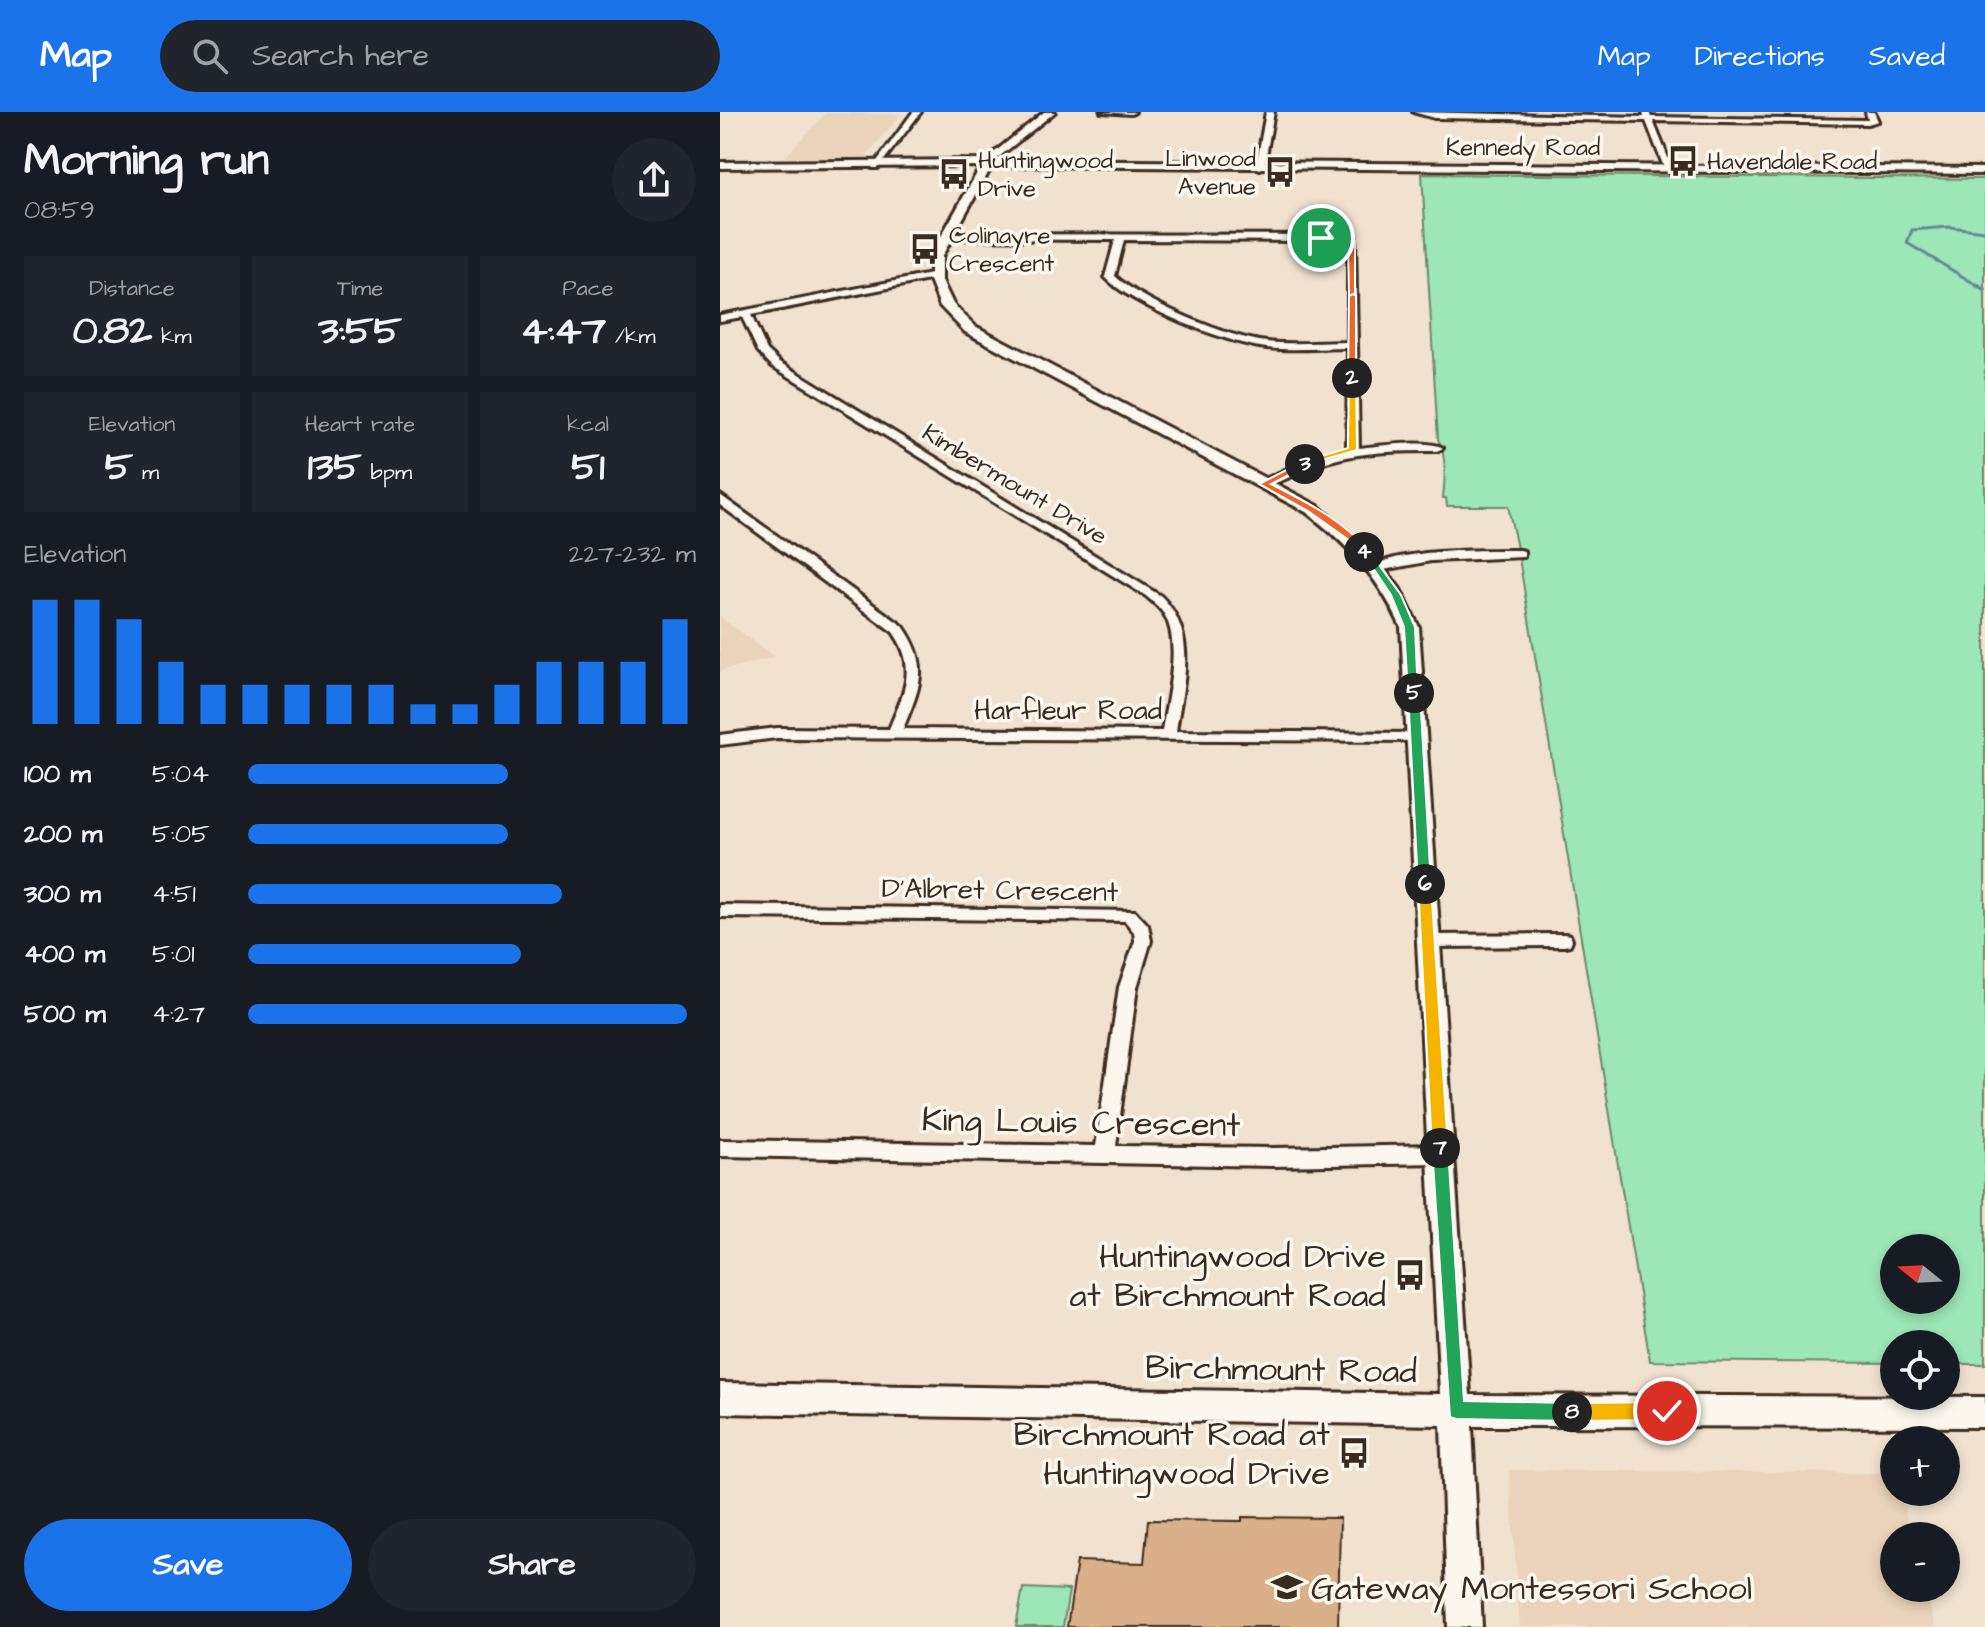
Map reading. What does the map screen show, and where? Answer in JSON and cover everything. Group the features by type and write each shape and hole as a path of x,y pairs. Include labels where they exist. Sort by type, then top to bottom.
{"main road":[{"path":"1050,112 985,166 945,237 936,256 936,276 947,306 970,329 1312,509 1353,539 1378,567 1396,595 1410,627 1456,1410 1465,1627"},
{"name":"Kennedy Road","path":"720,165 1985,171"},
{"name":"Birchmount Road","path":"720,1398 1456,1410 1985,1412"}],"street":[{"path":"875,166 917,112"},
{"path":"1105,112 1131,112"},
{"path":"1260,167 1270,112"},
{"path":"1417,112 1435,116 1647,116 1868,122 1874,121 1870,112"},
{"path":"1647,116 1669,170"},
{"path":"945,237 1346,239 1354,247 1353,450"},
{"path":"1120,238 1110,277 1126,290 1234,339 1263,344 1352,345"},
{"path":"720,318 936,276"},
{"name":"Kimbermount Drive","path":"745,313 763,351 776,364 1151,593 1173,618 1178,635 1168,736"},
{"path":"1263,484 1293,468 1353,450 1437,448"},
{"path":"720,499 898,629 909,643 916,671 894,734"},
{"path":"1378,567 1423,558 1520,554"},
{"name":"Harfleur Road","path":"720,740 777,733 1416,738"},
{"name":"D'Albret Crescent","path":"720,911 1129,915 1142,930 1143,941 1128,987 1105,1153"},
{"path":"1428,941 1564,940"},
{"name":"King Louis Crescent","path":"720,1148 1273,1157 1440,1154"}],"shaded area":[{"path":"826,113 901,114 865,158 785,157"},
{"path":"720,617 775,657 720,671"},
{"path":"1509,1470 1880,1473 1880,1506 1904,1506 1908,1522 1880,1522 1880,1602 1929,1602 1935,1627 1520,1627"}],"green space":[{"path":"1422,174 1985,179 1985,1364 1960,1364 1960,1330 1880,1330 1880,1363 1650,1361 1508,506 1447,506 1446,498 1443,498 1445,475 1438,439"},
{"path":"1023,1588 1069,1590 1063,1627 1016,1627"}],"building":[{"path":"1242,1517 1340,1518 1338,1627 1067,1627 1077,1561 1144,1563 1148,1520 1242,1521"}],"waterway":[{"path":"1980,287 1907,243 1912,230 1949,227 1985,231"},
{"path":"1976,285 1985,290"}],"place":[{"name":"Havendale Road","path":"1683,161"},
{"name":"Linwood Avenue","path":"1280,172"},
{"name":"Huntingwood Drive","path":"954,174"},
{"name":"Colinayre Crescent","path":"925,249"},
{"name":"Huntingwood Drive at Birchmount Road","path":"1410,1275"},
{"name":"Birchmount Road at Huntingwood Drive","path":"1354,1453"},
{"name":"Gateway Montessori School","path":"1287,1587"}],"route":[{"path":"1321,238 1346,239 1352,241 1354,247 1353,450 1293,468 1263,484 1312,509 1353,539 1378,567 1396,595 1410,627 1456,1410 1667,1411"}]}
